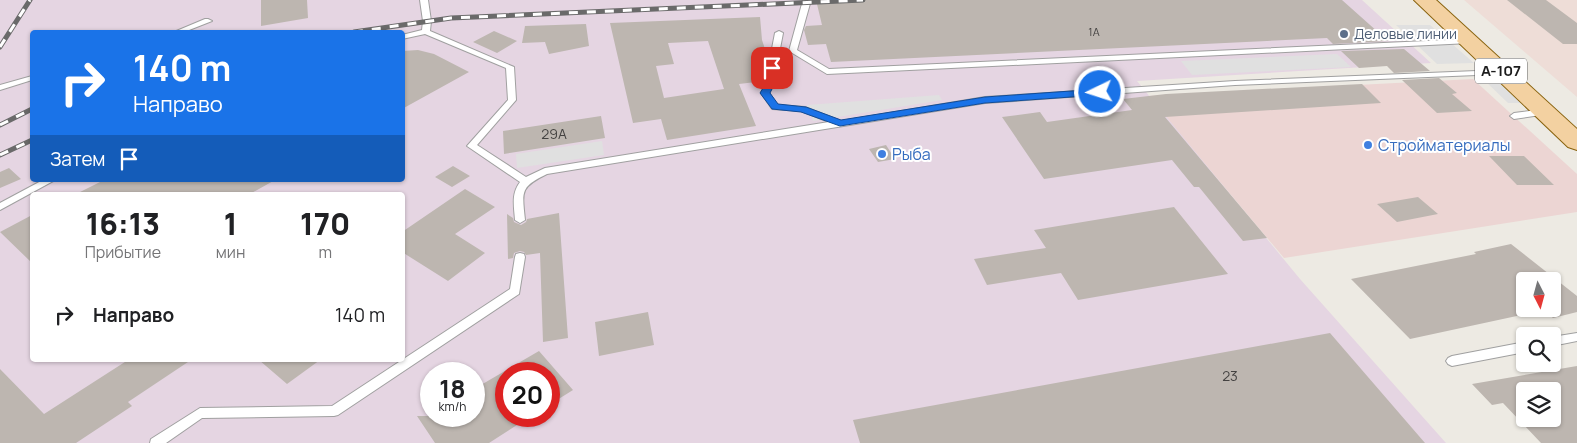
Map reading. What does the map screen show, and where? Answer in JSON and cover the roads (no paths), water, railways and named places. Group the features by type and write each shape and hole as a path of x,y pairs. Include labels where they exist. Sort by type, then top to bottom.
{"main road":[{"name":"А-107","path":"1424,0 1577,142"}],"lane":[{"path":"424,0 427,21 426,32"},
{"path":"807,0 793,50 827,72 1470,41"},
{"path":"183,30 208,21"},
{"path":"405,37 426,32 510,68 512,100 472,146 524,180"},
{"path":"779,33 769,85 765,93 775,106 802,109 840,123"},
{"path":"520,220 518,193 524,180 545,171 590,162 985,100 1235,83 1501,72"},
{"path":"0,88 30,79"},
{"path":"1514,116 1544,112"},
{"path":"0,207 46,182"},
{"path":"156,443 200,413 334,411 516,291 520,257"},
{"path":"1561,341 1577,338"},
{"path":"1452,361 1516,349"}],"railway":[{"path":"0,47 30,0"},
{"path":"368,30 451,18 863,0"},
{"path":"0,125 30,110"},
{"path":"0,155 30,141"}],"place":[{"name":"Деловые линии","path":"1344,34"},
{"name":"Стройматериалы","path":"1368,145"},
{"name":"Рыба","path":"882,154"}]}
